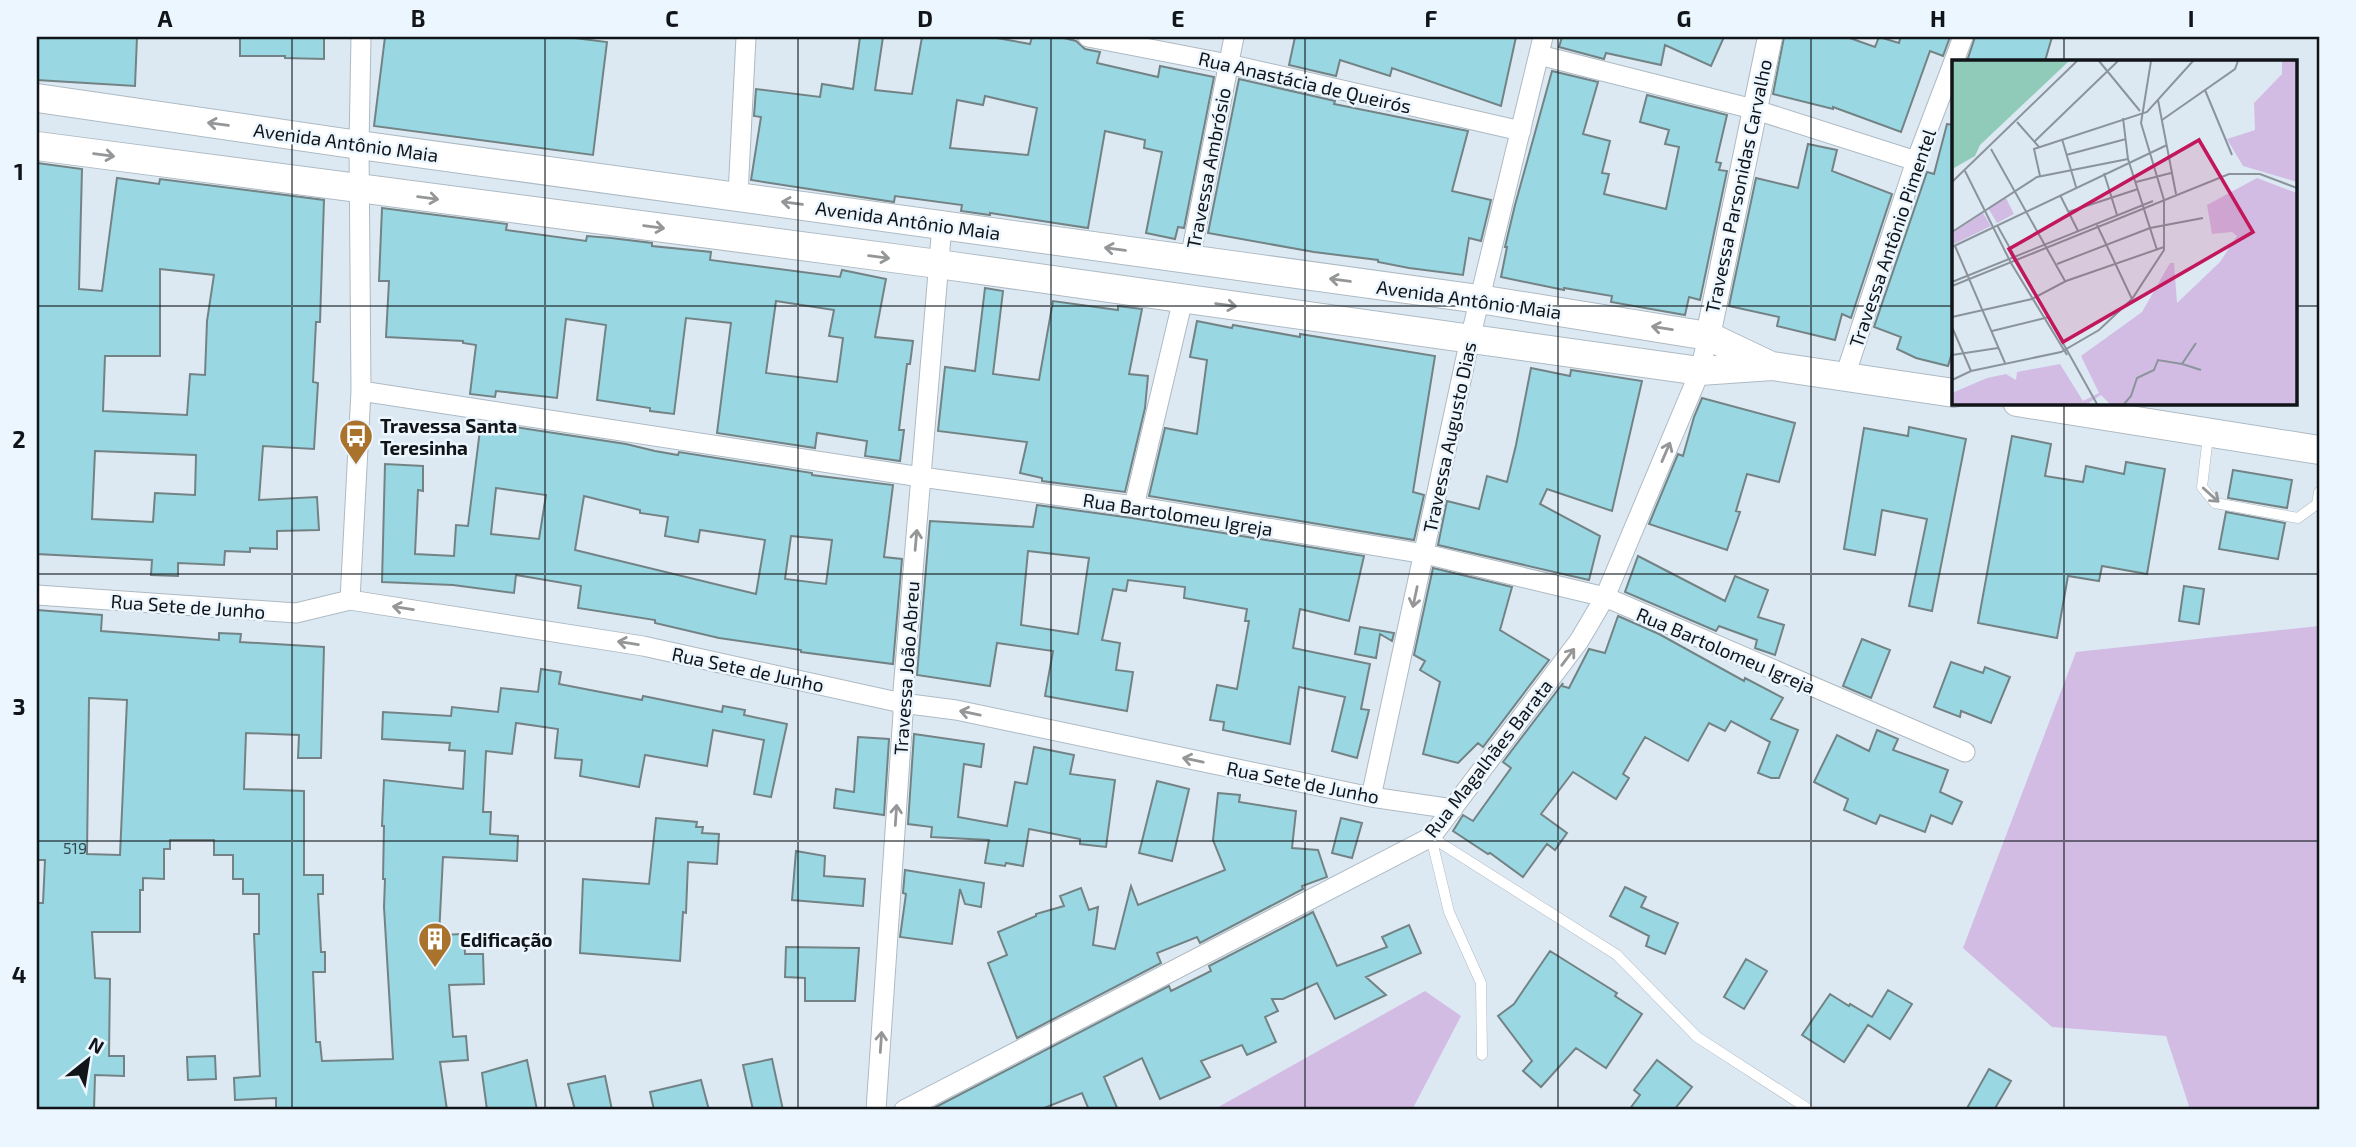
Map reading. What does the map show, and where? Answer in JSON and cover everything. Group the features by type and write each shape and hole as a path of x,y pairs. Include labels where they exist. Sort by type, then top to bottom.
{"main road":[{"name":"Avenida Antônio Maia","path":"37,98 1479,299 1708,336 1772,366"},
{"name":"Avenida Antônio Maia","path":"37,146 938,264 1700,371 1772,366 1952,393"},
{"path":"2030,404 2319,450"}],"street":[{"path":"350,600 361,391 361,37"},
{"path":"738,195 746,37"},
{"name":"Rua Anastácia de Queirós","path":"1088,37 1228,64 1521,131"},
{"name":"Travessa Ambrósio","path":"1190,259 1234,37"},
{"name":"Travessa Parsonidas Carvalho","path":"1708,336 1770,37"},
{"name":"Travessa Antônio Pimentel","path":"1954,60 1963,37"},
{"path":"1541,46 1916,161"},
{"name":"Travessa Augusto Dias","path":"1371,797 1479,299 1541,46"},
{"name":"Travessa Antônio Pimentel","path":"1845,376 1916,161 1952,66"},
{"name":"Travessa João Abreu","path":"876,1110 902,703 942,225"},
{"path":"1134,506 1184,299"},
{"name":"Rua Magalhães Barata","path":"904,1110 1431,837 1579,641 1605,597 1700,371 1708,336"},
{"name":"Rua Bartolomeu Igreja","path":"361,391 921,477 1134,506 1425,554 1605,597 1965,752"},
{"name":"Rua Sete de Junho","path":"37,595 296,613 350,600 643,646 902,703 956,710 1371,797 1452,809"}],"lane":[{"path":"2209,432 2202,487 2215,503 2298,518 2317,504 2319,492"},
{"path":"1431,837 1449,912 1481,983 1482,1055"},
{"path":"1431,837 1617,955 1697,1037 1810,1110"}],"shaded area":[{"path":"2319,626 2319,1110 2182,1110 2189,1106 2166,1036 2052,1027 1963,948 2076,652"},
{"path":"1425,991 1461,1016 1412,1110 1213,1110"}],"building":[{"path":"37,37 137,37 135,86 37,80"},
{"path":"240,37 324,37 324,59 240,56"},
{"path":"385,37 566,37 607,42 593,155 374,126"},
{"path":"860,37 883,37 875,90 912,94 922,37 991,37 1030,44 1032,37 1060,37 1076,41 1085,49 1100,52 1097,63 1158,77 1160,66 1214,77 1184,228 1178,227 1175,239 1146,233 1162,152 1144,148 1145,140 1105,131 1088,228 961,211 962,205 895,196 894,202 751,180 761,117 754,116 756,89 820,97 822,84 853,89","holes":["985,96 1037,108 1028,155 950,148 957,100 983,105"]},
{"path":"1295,37 1516,37 1501,106 1392,68 1390,76 1340,60 1336,76 1289,65"},
{"path":"1562,37 1724,37 1711,66 1665,45 1661,65 1606,53 1604,59 1559,47"},
{"path":"1784,37 1847,37 1875,47 1879,37 1899,43 1899,37 1950,37 1943,56 1930,51 1901,132 1833,107 1773,94"},
{"path":"1975,37 2052,37 2045,60 1967,60"},
{"path":"1552,71 1598,82 1583,134 1610,141 1602,173 1609,174 1604,194 1666,209 1679,147 1665,144 1669,130 1640,122 1647,95 1727,115 1716,162 1721,163 1719,170 1727,171 1700,300 1689,297 1685,315 1611,302 1612,296 1564,290 1501,277 1515,205"},
{"path":"1239,79 1335,101 1334,104 1468,131 1452,191 1491,200 1481,241 1469,238 1463,275 1208,233"},
{"path":"1947,124 1952,125 1952,353 1948,366 1916,358 1897,349 1901,337 1874,327 1927,172 1934,174"},
{"path":"1808,144 1837,150 1832,171 1892,194 1851,318 1842,314 1835,340 1777,326 1779,317 1729,306 1756,178 1798,188"},
{"path":"37,163 82,169 79,289 102,291 117,178 159,184 160,179 324,200 320,322 316,322 313,382 318,383 314,449 263,446 259,500 317,497 319,530 277,531 277,549 225,551 224,565 178,563 178,576 151,575 152,560 37,554","holes":["160,269 214,275 207,321 205,375 190,374 187,415 103,411 105,356 160,356","95,451 196,455 195,495 155,493 153,522 92,519"]},
{"path":"382,208 507,224 506,230 586,241 587,236 611,238 652,243 652,246 711,252 710,260 840,277 842,270 886,279 875,337 913,341 910,364 907,364 899,430 904,430 900,461 865,456 867,441 817,433 815,448 717,433 731,323 686,318 674,414 597,400 606,325 566,319 557,398 496,391 495,397 470,394 476,345 463,341 386,337 389,281 379,281","holes":["776,301 834,310 829,336 843,338 837,382 766,373"]},
{"path":"985,288 1003,291 993,374 1039,380 1053,301 1118,310 1118,306 1142,309 1129,374 1148,376 1145,408 1125,492 1042,481 1042,478 1020,473 1027,442 938,431 945,367 975,371"},
{"path":"1197,321 1300,337 1300,334 1435,356 1413,492 1424,495 1414,540 1149,496 1165,428 1197,434 1207,360 1190,357"},
{"path":"1531,368 1570,376 1571,370 1642,381 1612,511 1547,489 1540,504 1600,536 1589,580 1438,545 1447,501 1479,509 1487,476 1507,482"},
{"path":"1702,398 1795,423 1779,482 1747,474 1736,511 1740,512 1727,550 1649,524 1678,454 1683,456"},
{"path":"481,422 626,444 678,455 679,452 812,475 893,485 884,557 902,559 893,664 719,638 655,623 655,620 578,608 581,586 516,575 514,593 453,585 382,582 385,464 423,466 423,491 418,490 415,554 454,556 456,525 468,526","holes":["496,488 546,495 539,539 491,534","584,496 640,510 640,513 668,517 665,536 698,542 700,530 765,540 756,594 575,550","791,536 832,540 826,584 785,579"]},
{"path":"1909,427 1966,439 1932,611 1909,606 1927,519 1882,510 1875,555 1844,549 1864,428 1908,436"},
{"path":"2012,436 2051,444 2045,476 2083,482 2086,466 2124,474 2126,462 2165,469 2147,574 2102,566 2099,581 2068,576 2057,638 1978,623"},
{"path":"2233,470 2292,480 2287,508 2228,498"},
{"path":"1037,505 1364,556 1349,621 1300,609 1293,648 1370,664 1361,709 1369,710 1357,758 1332,751 1345,697 1299,687 1290,744 1223,730 1224,722 1210,720 1217,685 1237,689 1249,621 1245,621 1247,609 1184,598 1185,587 1128,580 1126,591 1113,589 1102,640 1120,643 1116,670 1133,672 1127,711 1045,696 1053,651 997,643 990,686 917,675 930,521 1033,527","holes":["1028,551 1089,558 1078,634 1021,625"]},
{"path":"2226,512 2285,523 2278,559 2219,549"},
{"path":"1638,556 1725,601 1735,576 1768,590 1758,617 1784,625 1775,655 1755,648 1757,640 1719,626 1716,631 1625,592"},
{"path":"1433,568 1512,587 1500,630 1549,660 1483,747 1478,743 1458,763 1423,754 1440,682 1420,670 1425,661 1414,655"},
{"path":"2184,586 2204,589 2199,624 2179,621"},
{"path":"37,610 102,615 101,631 219,640 219,633 241,634 240,642 324,647 321,758 298,758 299,735 246,733 244,789 304,791 304,875 323,875 323,894 318,894 321,952 325,952 325,972 313,972 316,1042 320,1042 322,1061 393,1059 383,879 384,780 463,789 465,751 449,750 450,743 382,739 383,712 451,716 452,707 498,712 501,688 538,692 541,669 561,672 559,684 642,700 643,696 722,712 723,706 745,710 744,715 787,724 771,797 754,794 764,740 713,730 707,766 645,755 639,787 580,776 582,760 555,758 558,729 516,723 512,754 486,751 483,812 491,812 490,834 518,836 517,861 443,857 439,935 464,934 465,954 483,954 484,984 449,985 453,1037 466,1036 468,1060 440,1062 447,1110 282,1110 276,1108 276,1098 235,1100 234,1078 260,1076 254,934 259,934 259,894 243,894 243,879 233,879 233,855 214,855 214,840 170,840 170,849 164,849 164,879 143,878 143,890 140,890 140,932 92,932 95,978 110,979 109,1056 124,1056 124,1076 95,1075 94,1110 37,1110 37,903 43,903 45,860 37,860","holes":["89,698 127,700 120,855 87,854"]},
{"path":"1618,616 1659,634 1744,681 1745,678 1783,698 1771,719 1798,730 1779,778 1758,773 1770,742 1731,721 1725,731 1709,723 1688,761 1645,737 1623,774 1629,778 1616,799 1573,772 1541,814 1567,833 1555,850 1547,844 1523,877 1453,831 1463,815 1473,821 1511,768 1503,762 1563,683 1562,686 1569,688 1589,649 1605,653"},
{"path":"1360,627 1394,633 1392,641 1380,634 1376,658 1355,654"},
{"path":"1862,639 1890,650 1871,698 1843,686"},
{"path":"1951,662 1983,673 1985,667 2010,677 1991,723 1961,711 1960,717 1934,707"},
{"path":"1877,730 1898,739 1893,750 1948,770 1940,792 1962,802 1952,824 1931,815 1925,832 1880,815 1876,824 1844,810 1848,799 1814,782 1837,735 1869,751"},
{"path":"914,734 984,744 981,767 964,764 958,817 1007,826 1015,782 1027,784 1034,747 1074,755 1070,774 1115,780 1106,847 1080,844 1080,839 1029,829 1023,866 1006,863 1005,866 985,863 989,840 931,837 932,827 908,824"},
{"path":"858,737 889,739 884,815 834,808 836,789 854,792"},
{"path":"1157,781 1189,789 1172,861 1139,853"},
{"path":"1218,793 1240,795 1239,802 1296,811 1292,848 1318,850 1327,877 1302,886 1303,889 1200,943 1197,937 1157,953 1161,963 1017,1038 988,963 1007,955 998,932 1036,914 1064,906 1060,896 1081,888 1089,910 1098,907 1093,945 1115,949 1131,886 1138,905 1225,870 1213,840"},
{"path":"656,818 697,822 696,827 703,827 702,833 719,834 717,864 688,862 686,913 683,912 680,961 580,953 583,879 649,884"},
{"path":"1341,818 1362,823 1352,858 1332,853"},
{"path":"796,851 825,856 824,876 865,879 863,906 792,900"},
{"path":"905,870 984,883 981,907 965,904 960,889 952,944 900,937 906,894 903,893"},
{"path":"1625,887 1646,897 1641,907 1678,923 1665,954 1646,946 1649,936 1610,916"},
{"path":"1313,912 1337,966 1387,947 1382,937 1409,925 1421,953 1366,977 1386,995 1335,1019 1317,983 1283,999 1272,999 1278,1011 1265,1017 1276,1042 1247,1055 1242,1045 1201,1061 1210,1077 1160,1099 1142,1058 1104,1077 1118,1110 1089,1110 1082,1093 1039,1110 930,1110 1169,986 1171,991 1211,971 1209,966"},
{"path":"786,947 859,948 855,1001 805,1001 805,978 785,977"},
{"path":"1550,951 1617,993 1615,996 1642,1014 1606,1068 1576,1048 1541,1087 1523,1071 1532,1061 1498,1016 1514,1004"},
{"path":"1746,959 1767,971 1744,1009 1724,997"},
{"path":"1888,990 1912,1004 1890,1039 1868,1025 1844,1062 1802,1035 1830,994 1872,1017"},
{"path":"215,1056 216,1079 188,1080 187,1057"},
{"path":"772,1059 783,1110 753,1110 743,1065"},
{"path":"527,1060 537,1110 487,1110 482,1073"},
{"path":"1657,1060 1692,1087 1674,1110 1629,1110 1640,1095 1634,1090"},
{"path":"1989,1069 2011,1081 1994,1110 1966,1110"},
{"path":"605,1076 612,1110 575,1110 568,1084"},
{"path":"701,1080 709,1110 654,1110 650,1092"}],"place":[{"name":"Travessa Santa Teresinha","path":"356,466"},
{"name":"Edificação","path":"435,969"}]}
